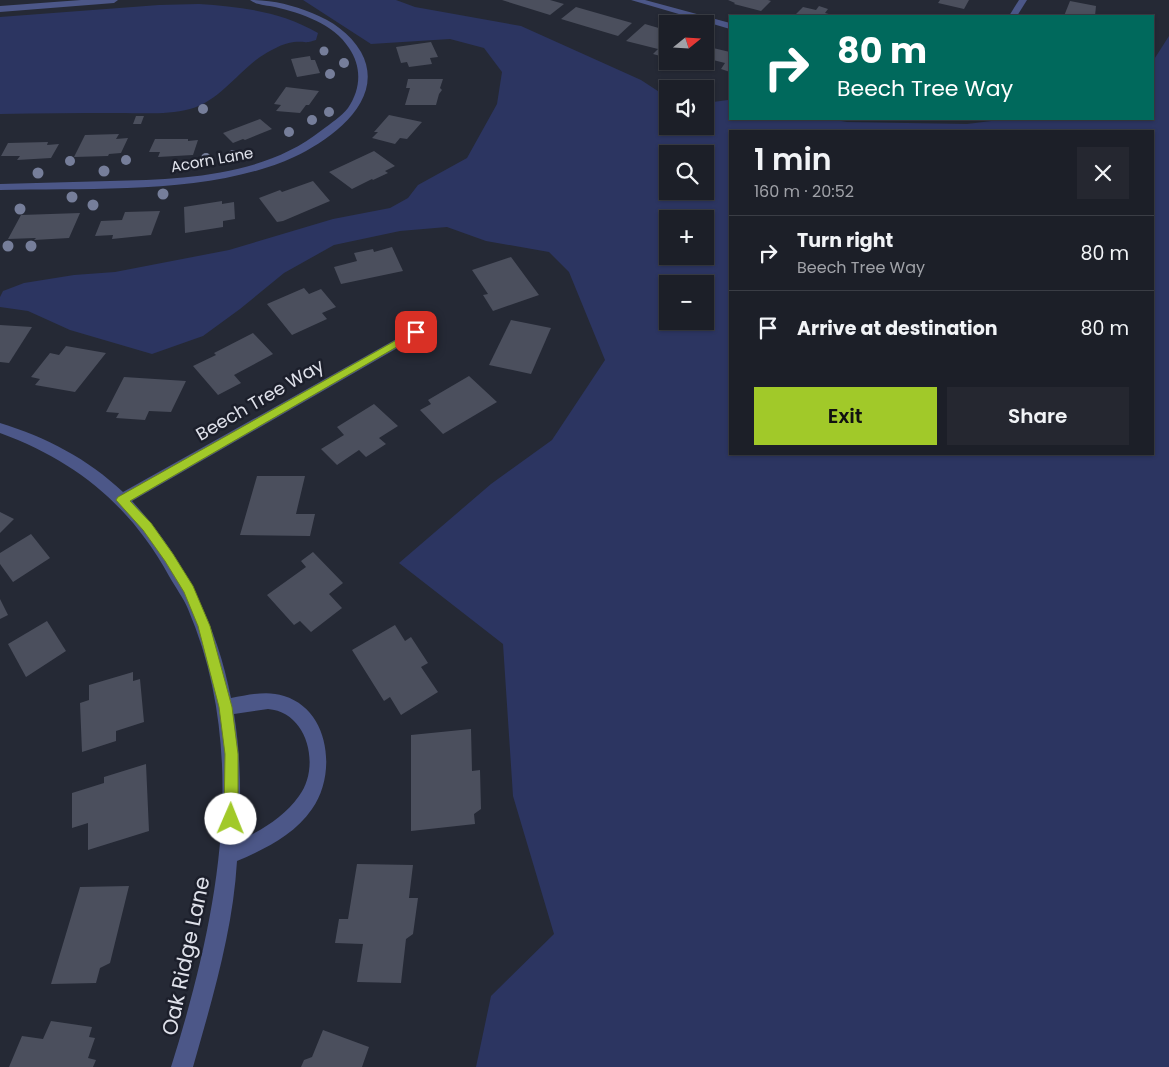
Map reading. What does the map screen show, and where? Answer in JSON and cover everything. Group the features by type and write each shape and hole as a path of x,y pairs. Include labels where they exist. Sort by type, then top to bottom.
{"street":[{"path":"0,9 114,0"},
{"name":"Acorn Lane","path":"0,187 198,180 259,168 289,156 333,128 350,112 360,96 364,80 363,67 358,53 349,41 336,30 321,22 287,8 254,0"},
{"path":"635,0 729,26"},
{"path":"1014,15 1023,0"},
{"name":"Beech Tree Way","path":"122,500 416,332"},
{"name":"Oak Ridge Lane","path":"0,428 44,444 69,457 122,500 147,526 189,590 204,626 226,707 232,754 230,855 221,916 206,982 182,1067"},
{"path":"226,707 259,701 284,704 305,718 317,742 318,772 308,800 286,824 262,840 230,855"}],"shaded area":[{"path":"303,0 396,0 415,7 521,26 641,80 659,92 659,135 714,135 714,102 728,100 729,120 836,120 847,122 967,124 999,120 1154,120 1154,59 1169,36 1169,1067 476,1067 491,996 554,934 513,796 503,644 399,563 491,484 552,440 605,360 569,272 549,252 486,241 447,227 400,231 334,245 284,273 203,336 152,354 70,330 28,311 0,307 0,297 3,291 24,283 74,275 115,272 229,250 333,219 390,208 408,198 418,185 467,158 497,104 502,72 484,48 450,39 371,44"},
{"path":"199,4 260,11 289,20 318,33 316,40 290,43 268,52 251,64 219,94 190,109 154,113 0,114 0,17 159,5"}],"building":[{"path":"502,0 550,0 564,4 550,15"},
{"path":"728,0 771,1 761,11 734,4"},
{"path":"940,0 969,0 964,9 938,3"},
{"path":"1070,1 1096,6 1095,15 1064,15"},
{"path":"819,6 828,9 825,13 832,15 795,15 803,7 816,10"},
{"path":"576,7 632,23 618,36 561,19"},
{"path":"645,24 659,28 659,56 653,54 658,49 626,41"},
{"path":"431,42 438,57 430,58 432,64 409,67 407,62 401,63 396,47"},
{"path":"714,48 729,52 729,72 721,69 725,63 714,60"},
{"path":"310,56 311,60 315,60 320,73 297,77 291,59"},
{"path":"408,79 443,79 440,88 442,90 436,105 405,105 410,88 406,88"},
{"path":"286,87 319,91 309,105 306,105 300,113 276,111 281,105 274,104"},
{"path":"389,115 422,122 407,139 400,138 395,144 372,138 378,132 374,132"},
{"path":"136,116 144,116 141,124 133,124"},
{"path":"260,119 272,129 233,143 223,133"},
{"path":"119,134 116,139 128,138 121,153 109,154 108,156 74,157 85,135"},
{"path":"155,139 198,140 193,155 158,157 160,152 149,152"},
{"path":"48,142 47,145 59,144 51,158 17,160 20,156 1,156 8,143"},
{"path":"374,151 395,166 385,171 388,173 352,189 329,172"},
{"path":"313,181 330,201 283,221 277,222 259,198 280,190 282,192"},
{"path":"222,201 222,204 234,202 235,219 223,221 223,227 185,233 184,207"},
{"path":"160,211 151,235 112,239 113,235 95,236 101,221 122,220 125,212"},
{"path":"80,213 69,238 8,239 21,215"},
{"path":"392,247 403,271 341,284 334,267 357,261 354,253 373,249 374,252"},
{"path":"511,257 539,295 493,311 483,295 488,294 472,270"},
{"path":"304,288 309,294 321,289 336,307 322,313 327,319 292,335 267,304"},
{"path":"511,320 551,328 531,374 489,365"},
{"path":"0,325 32,327 9,363 0,362"},
{"path":"253,333 273,354 234,375 241,383 218,395 193,366"},
{"path":"66,346 106,353 75,392 35,385 40,379 31,377 50,353 59,355"},
{"path":"469,376 497,402 443,434 420,410 431,404 428,400"},
{"path":"124,377 186,381 171,412 149,411 145,420 116,418 119,413 106,412"},
{"path":"374,404 398,426 379,438 386,444 366,457 359,450 337,465 321,449 344,435 337,427"},
{"path":"257,476 305,476 296,514 315,514 310,536 240,535"},
{"path":"0,512 14,519 0,533"},
{"path":"31,534 50,558 13,582 0,564 0,553"},
{"path":"313,552 343,583 329,594 342,608 311,632 300,621 294,625 267,595 306,567 301,561"},
{"path":"0,599 8,615 0,619"},
{"path":"47,621 66,651 26,677 8,644"},
{"path":"395,625 405,641 411,637 428,663 421,667 438,692 401,715 390,697 384,701 352,650"},
{"path":"133,672 133,681 140,679 144,722 116,731 116,741 82,752 80,703 89,700 89,685"},
{"path":"471,729 472,771 480,770 481,809 474,814 475,824 411,831 411,735"},
{"path":"146,764 149,831 88,850 88,823 72,828 72,793 104,783 104,777"},
{"path":"357,864 413,865 409,898 418,898 413,934 406,939 401,983 357,982 363,944 335,943 339,919 348,919"},
{"path":"129,886 110,963 100,968 96,983 51,984 80,887"},
{"path":"51,1021 92,1027 89,1037 95,1038 88,1058 96,1060 93,1067 9,1067 22,1036 43,1039"},
{"path":"323,1030 369,1047 362,1067 301,1067 304,1060 312,1057"}],"route":[{"path":"231,819 232,754 226,707 204,626 189,590 169,558 147,526 122,500 416,332"}]}
